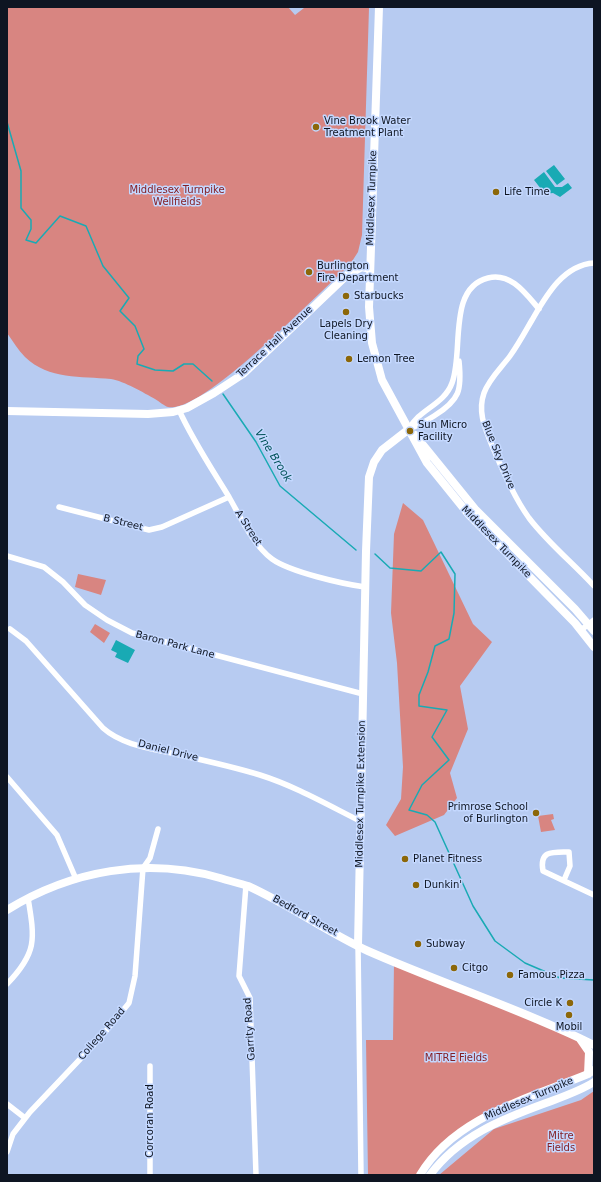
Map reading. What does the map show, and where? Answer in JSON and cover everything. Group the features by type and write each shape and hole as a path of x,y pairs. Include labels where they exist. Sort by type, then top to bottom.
{"main road":[{"name":"Middlesex Turnpike","path":"379,7 370,269 370,325 374,353 386,390 427,463 469,515 581,630 592,634"},
{"name":"Terrace Hall Avenue","path":"7,411 148,414 179,410 214,393 243,374 347,275 362,267 370,269"},
{"name":"Middlesex Turnpike","path":"409,429 475,509 591,622 594,647"},
{"name":"Middlesex Turnpike Extension","path":"358,946 368,486 371,469 382,450 409,429"},
{"name":"Bedford Street","path":"7,910 28,898 76,879 107,871 164,867 190,870 246,885 271,897 358,946 594,1045"},
{"name":"Middlesex Turnpike","path":"420,1175 448,1141 472,1125 495,1112 591,1072 589,1052 580,1038"},
{"name":"Middlesex Turnpike","path":"430,1175 437,1166 462,1143 492,1124 594,1082"}],"street":[{"name":"Blue Sky Drive","path":"594,263 580,266 565,275 539,309 518,345 487,387 482,404 483,422 507,480 521,506 550,542 594,586"},
{"path":"409,429 416,419 437,403 447,393 454,376 458,354 462,303 468,291 479,281 491,277 509,280 524,291 539,309"},
{"path":"409,429 421,424 445,409 456,398 461,381 458,354"},
{"name":"A Street","path":"179,410 190,432 258,544 274,560 284,566 365,587"},
{"name":"B Street","path":"59,507 149,530 162,527 229,497"},
{"name":"Baron Park Lane","path":"7,556 44,567 63,582 85,605 107,620 132,633 363,694"},
{"path":"581,630 591,622"},
{"name":"Daniel Drive","path":"10,629 26,641 103,728 116,737 149,748 234,767 263,776 292,787 360,821"},
{"path":"7,777 10,784 57,835 76,879"},
{"path":"143,868 150,858 158,829"},
{"path":"564,880 570,866 569,852 548,853 541,865 543,871 594,895"},
{"name":"College Road","path":"7,1152 14,1134 26,1118 102,1037 128,1003 136,963 143,868"},
{"name":"Garrity Road","path":"246,885 239,976 250,998 256,1175"},
{"path":"7,984 22,967 32,944 28,898"},
{"name":"Middlesex Turnpike Extension","path":"358,946 361,1175"},
{"name":"Corcoran Road","path":"150,1066 150,1175"},
{"path":"7,1104 26,1118"}],"green space":[{"name":"Middlesex Turnpike Wellfields","path":"7,7 288,7 295,15 307,7 369,8 362,235 358,252 349,266 260,349 207,392 185,404 168,407 165,406 157,400 116,380 66,376 44,370 25,357 7,333"},
{"path":"403,503 423,520 473,624 492,642 460,686 468,729 450,773 457,798 444,815 395,836 386,825 401,799 403,767 397,663 391,613 394,534"},
{"path":"78,574 106,580 101,595 75,587"},
{"path":"95,624 110,633 104,643 90,632"},
{"path":"553,814 554,819 551,820 555,830 541,832 538,816"},
{"name":"MITRE Fields","path":"394,962 580,1038 589,1052 588,1074 495,1112 449,1141 420,1175 368,1175 366,1040 393,1040"},
{"name":"Mitre Fields","path":"594,1091 594,1175 439,1175 494,1129 581,1100"}],"shaded area":[{"path":"554,165 565,179 557,185 546,171"},
{"path":"544,172 555,187 562,187 568,183 572,188 560,197 553,193 545,194 534,180"},
{"path":"116,640 135,650 128,663 115,657 117,653 111,650"}],"waterway":[{"name":"Vine Brook","path":"7,122 21,171 21,208 31,220 31,229 26,240 36,243 60,216 86,226 103,266 129,298 120,311 135,326 144,349 138,356 137,364 155,370 173,371 184,364 193,364 212,381"},
{"name":"Vine Brook","path":"223,394 256,442 280,486 356,550"},
{"name":"Vine Brook","path":"375,554 390,568 421,571 441,552 455,574 454,613 449,639 435,646 428,672 419,695 419,706 447,710 432,737 449,760 422,785 409,810 427,815 435,822 473,906 495,941 525,963 560,978 594,980"}],"place":[{"name":"Vine Brook Water Treatment Plant","path":"316,127"},
{"name":"Life Time","path":"496,192"},
{"name":"Burlington Fire Department","path":"309,272"},
{"name":"Starbucks","path":"346,296"},
{"name":"Lapels Dry Cleaning","path":"346,312"},
{"name":"Lemon Tree","path":"349,359"},
{"name":"Sun Micro Facility","path":"410,431"},
{"name":"Primrose School of Burlington","path":"536,813"},
{"name":"Planet Fitness","path":"405,859"},
{"name":"Dunkin'","path":"416,885"},
{"name":"Subway","path":"418,944"},
{"name":"Citgo","path":"454,968"},
{"name":"Famous Pizza","path":"510,975"},
{"name":"Circle K","path":"570,1003"},
{"name":"Mobil","path":"569,1015"}]}
